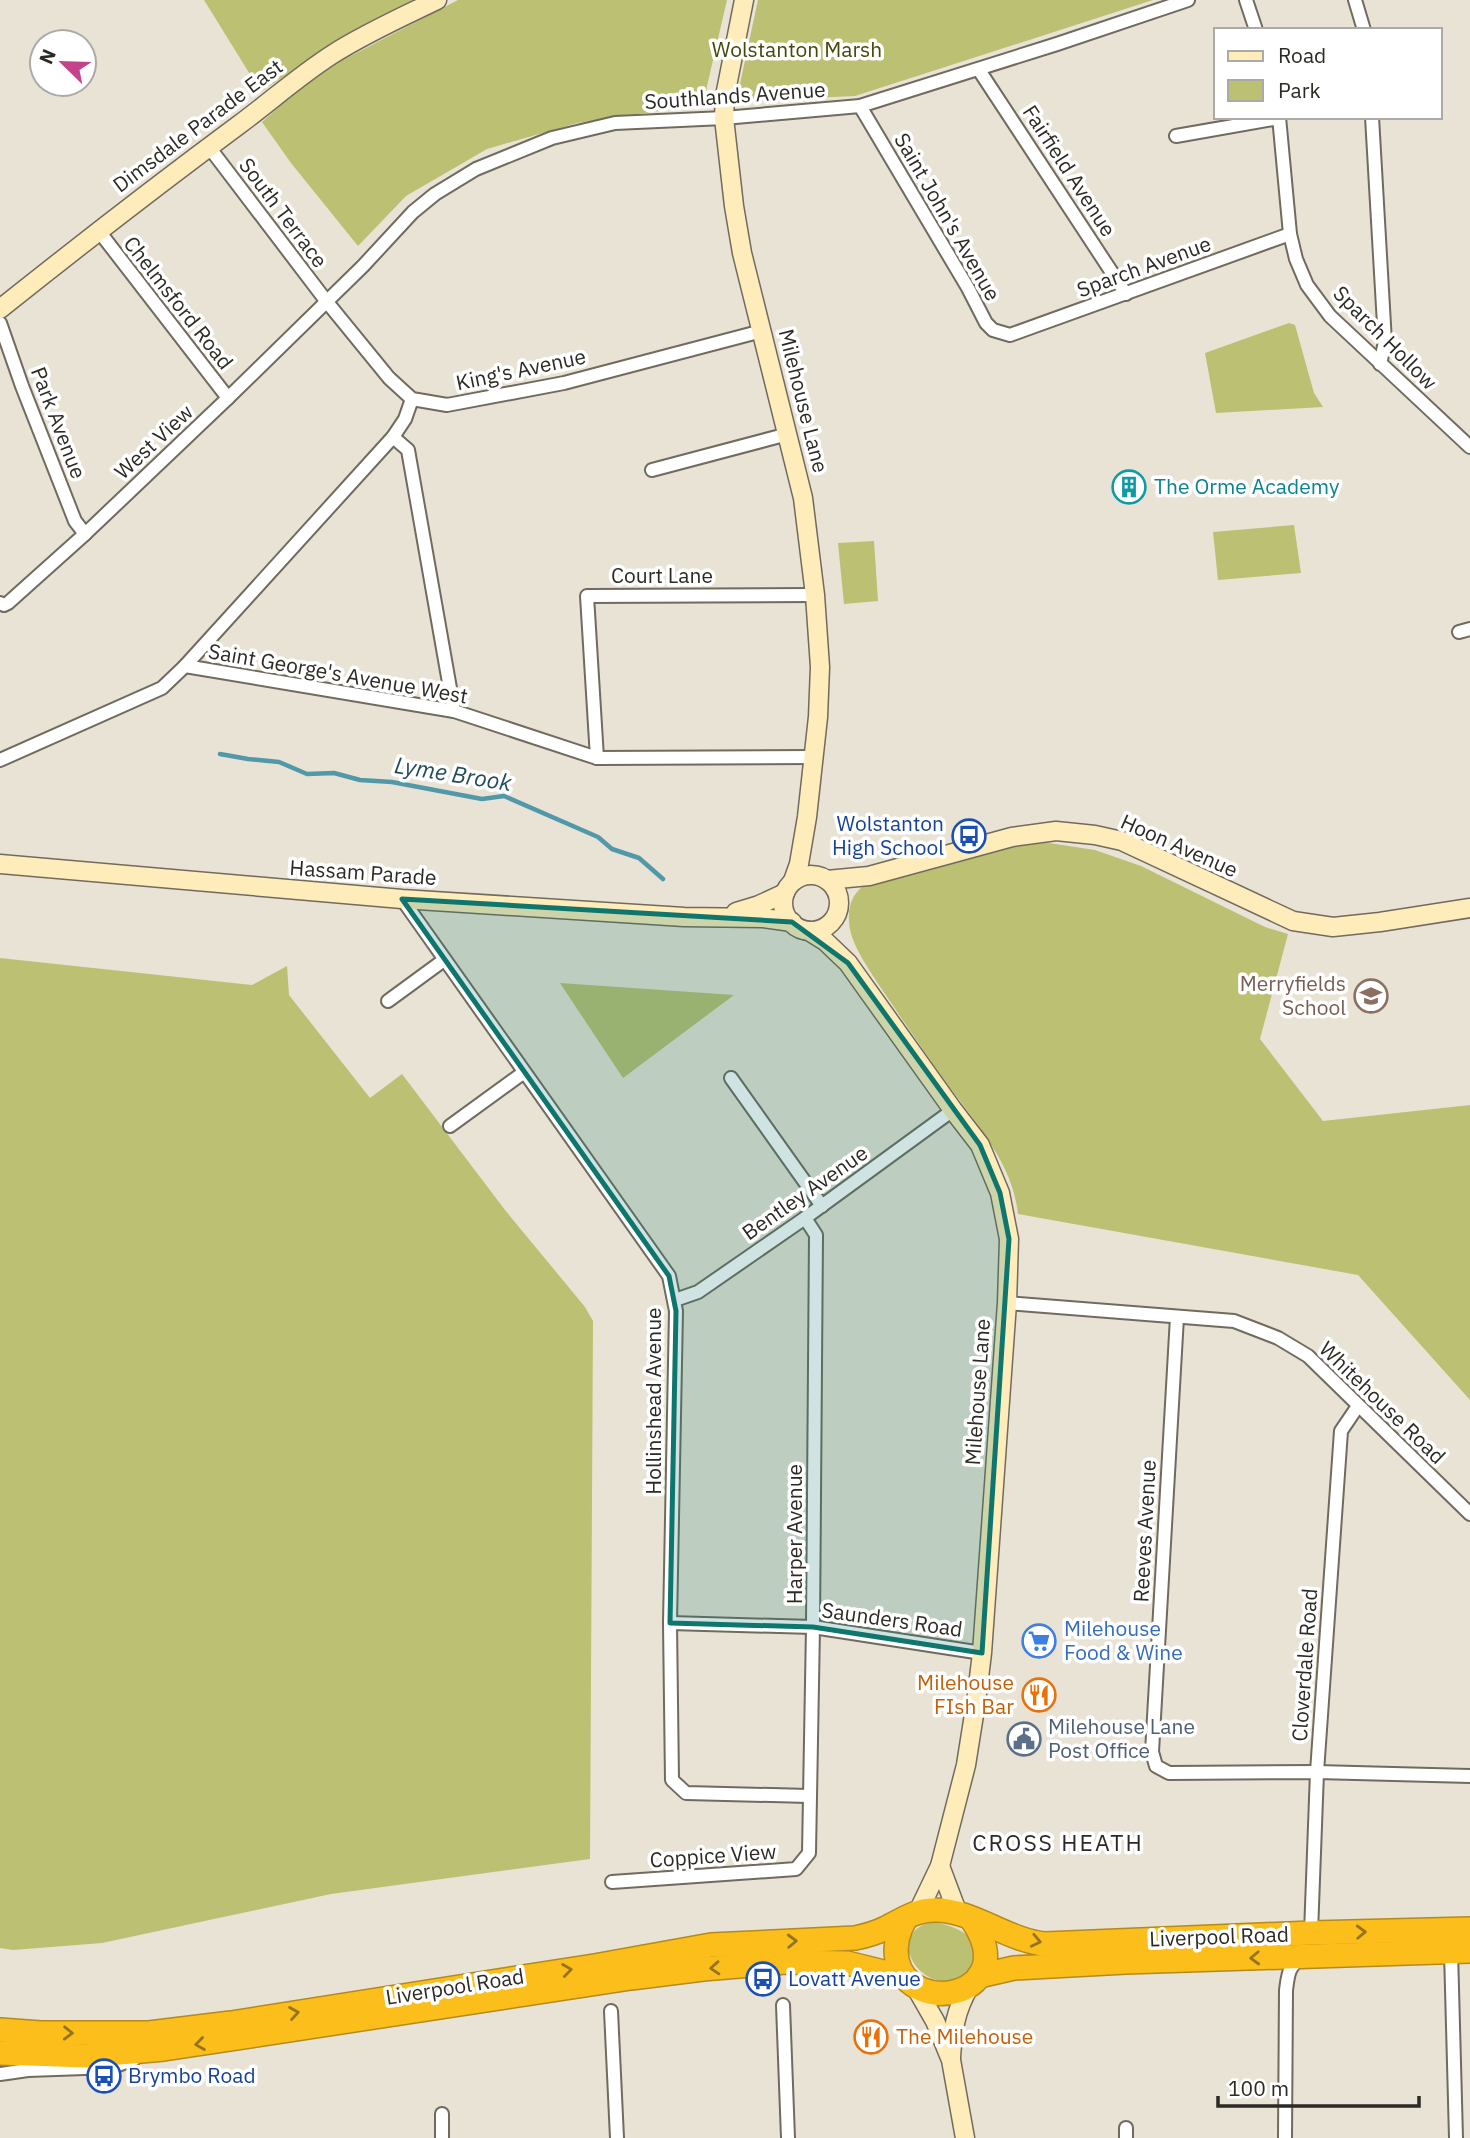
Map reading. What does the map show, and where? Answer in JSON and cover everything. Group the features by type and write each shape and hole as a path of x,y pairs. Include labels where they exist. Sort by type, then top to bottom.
{"highway":[{"path":"937,1910 965,1917 985,1942 987,1955 974,1981 956,1993 930,1992 909,1981 898,1966 896,1944 899,1930 912,1915 937,1910"},
{"name":"Liverpool Road","path":"0,2030 41,2033 149,2033 230,2023 711,1945 855,1938 874,1933 912,1915"},
{"name":"Liverpool Road","path":"965,1917 1037,1944 1309,1944 1460,1951"},
{"name":"Liverpool Road","path":"974,1981 1014,1968 1126,1962 1470,1929"},
{"name":"Liverpool Road","path":"0,2053 86,2056 164,2049 631,1978 786,1962 847,1963 909,1981"}],"main road":[{"name":"Dimsdale Parade East","path":"0,309 98,230 283,89 335,53 437,0"},
{"name":"Milehouse Lane","path":"744,0 723,118 742,253 803,498 815,595 820,667 807,817 799,864 789,887"},
{"name":"Milehouse Lane","path":"807,817 814,862 823,878"},
{"name":"Hoon Avenue","path":"823,878 869,876 1012,837 1056,831 1122,841 1293,921 1333,927 1470,908"},
{"name":"Hassam Parade","path":"0,864 401,899 792,922"},
{"path":"808,875 823,878 833,886 837,905 824,927 809,930 798,928 788,919 783,909 789,887 808,875"},
{"name":"Hoon Avenue","path":"837,905 869,876"},
{"name":"Hassam Parade","path":"723,916 758,905 789,887"},
{"name":"Milehouse Lane","path":"837,905 837,929 848,963"},
{"name":"Milehouse Lane","path":"809,930 848,963 980,1145 1000,1193 1009,1239 1007,1303 982,1653 966,1765 940,1866 912,1915"},
{"path":"940,1866 965,1917"},
{"path":"909,1981 935,2021 951,2060 965,2138"},
{"path":"951,2060 954,2024 959,2005 974,1981"}],"street":[{"name":"Southlands Avenue","path":"327,302 413,212 435,194 476,169 552,138 615,123 723,118 860,106 979,70 1188,0"},
{"path":"1246,0 1255,28"},
{"path":"1355,0 1363,28"},
{"name":"Fairfield Avenue","path":"979,70 1126,294"},
{"name":"Saint John's Avenue","path":"860,106 986,323 993,330 1010,335"},
{"path":"1176,136 1268,119"},
{"name":"Sparch Hollow","path":"1279,119 1290,234 1296,259 1307,285 1331,316 1380,364 1467,440"},
{"path":"1372,119 1385,342 1380,364"},
{"name":"South Terrace","path":"209,147 327,302"},
{"name":"Chelmsford Road","path":"98,230 228,398"},
{"name":"Sparch Avenue","path":"1010,335 1290,234"},
{"path":"0,760 162,688 393,437 405,419 412,399 389,378 327,302"},
{"name":"West View","path":"2,604 85,534 327,302"},
{"name":"Park Avenue","path":"0,323 75,521 85,534"},
{"name":"King's Avenue","path":"412,399 447,405 564,383 762,331"},
{"path":"652,470 788,434"},
{"path":"393,437 408,450 454,711"},
{"name":"Court Lane","path":"597,758 587,596 815,595"},
{"name":"Saint George's Avenue West","path":"185,666 454,711 597,758 814,757"},
{"name":"Hollinshead Avenue","path":"401,899 669,1276 675,1300 676,1327 670,1623 672,1780 686,1793 809,1796"},
{"path":"388,1002 444,960"},
{"path":"450,1126 523,1073"},
{"path":"731,1078 822,1206"},
{"name":"Bentley Avenue","path":"675,1300 698,1292 953,1110"},
{"name":"Harper Avenue","path":"804,1218 816,1235 809,1853"},
{"name":"Whitehouse Road","path":"1007,1303 1234,1321 1278,1338 1308,1356 1470,1514"},
{"name":"Reeves Avenue","path":"1177,1317 1152,1738 1153,1760 1156,1766 1169,1773 1317,1772 1470,1776"},
{"name":"Cloverdale Road","path":"1309,1944 1317,1772 1341,1431 1358,1406"},
{"name":"Saunders Road","path":"670,1623 813,1627 982,1653"},
{"name":"Coppice View","path":"612,1882 796,1869 809,1853"},
{"path":"1285,2138 1286,1990 1289,1969 1309,1944"},
{"path":"1456,2138 1460,1951"},
{"path":"783,2005 788,2138"},
{"path":"611,2011 617,2138"},
{"path":"0,2074 28,2070 113,2067 164,2049"},
{"path":"1456,2112 1470,2113"},
{"path":"442,2114 442,2138"}],"highlighted area":[{"path":"402,899 792,922 848,963 980,1145 1000,1193 1009,1239 982,1653 813,1627 670,1623 676,1311 669,1276"}],"green space":[{"path":"204,0 419,0 325,48 261,92"},
{"path":"458,0 727,0 705,104 577,123 487,149 406,196 358,246 291,163 262,122 318,73"},
{"name":"Wolstanton Marsh","path":"758,0 1153,0 855,96 746,101 738,93"},
{"path":"1289,323 1295,325 1314,393 1323,407 1216,413 1205,353"},
{"path":"1294,525 1301,573 1218,580 1213,532"},
{"path":"874,541 878,601 844,604 838,543"},
{"path":"1049,843 1095,850 1141,866 1265,927 1288,934 1260,1039 1323,1121 1470,1105 1470,1400 1358,1275 1018,1214 1009,1177 1000,1160 980,1127 866,965 852,938 849,915 851,903 859,889 869,882 1000,845"},
{"path":"0,958 252,985 287,966 289,995 370,1098 402,1074 505,1210 585,1307 593,1321 590,1859 331,1894 102,1943 13,1950 0,1948"},
{"path":"560,983 734,995 623,1078"},
{"path":"934,1922 965,1934 974,1945 971,1967 960,1979 945,1982 931,1978 912,1960 910,1937 919,1928"}],"waterway":[{"name":"Lyme Brook","path":"220,754 279,762 307,774 334,773 360,780 392,782 482,799 504,796 598,837 612,849 639,858 663,879"}],"place":[{"name":"The Orme Academy","path":"1129,487"},
{"name":"Wolstanton High School","path":"969,836"},
{"name":"Merryfields School","path":"1371,996"},
{"name":"Milehouse Food & Wine","path":"1039,1641"},
{"name":"Milehouse FIsh Bar","path":"1039,1695"},
{"name":"Milehouse Lane Post Office","path":"1024,1739"},
{"name":"Lovatt Avenue","path":"763,1979"},
{"name":"The Milehouse","path":"871,2037"},
{"name":"Brymbo Road","path":"104,2076"}],"district":[{"name":"CROSS HEATH","path":"1058,1843"}]}
